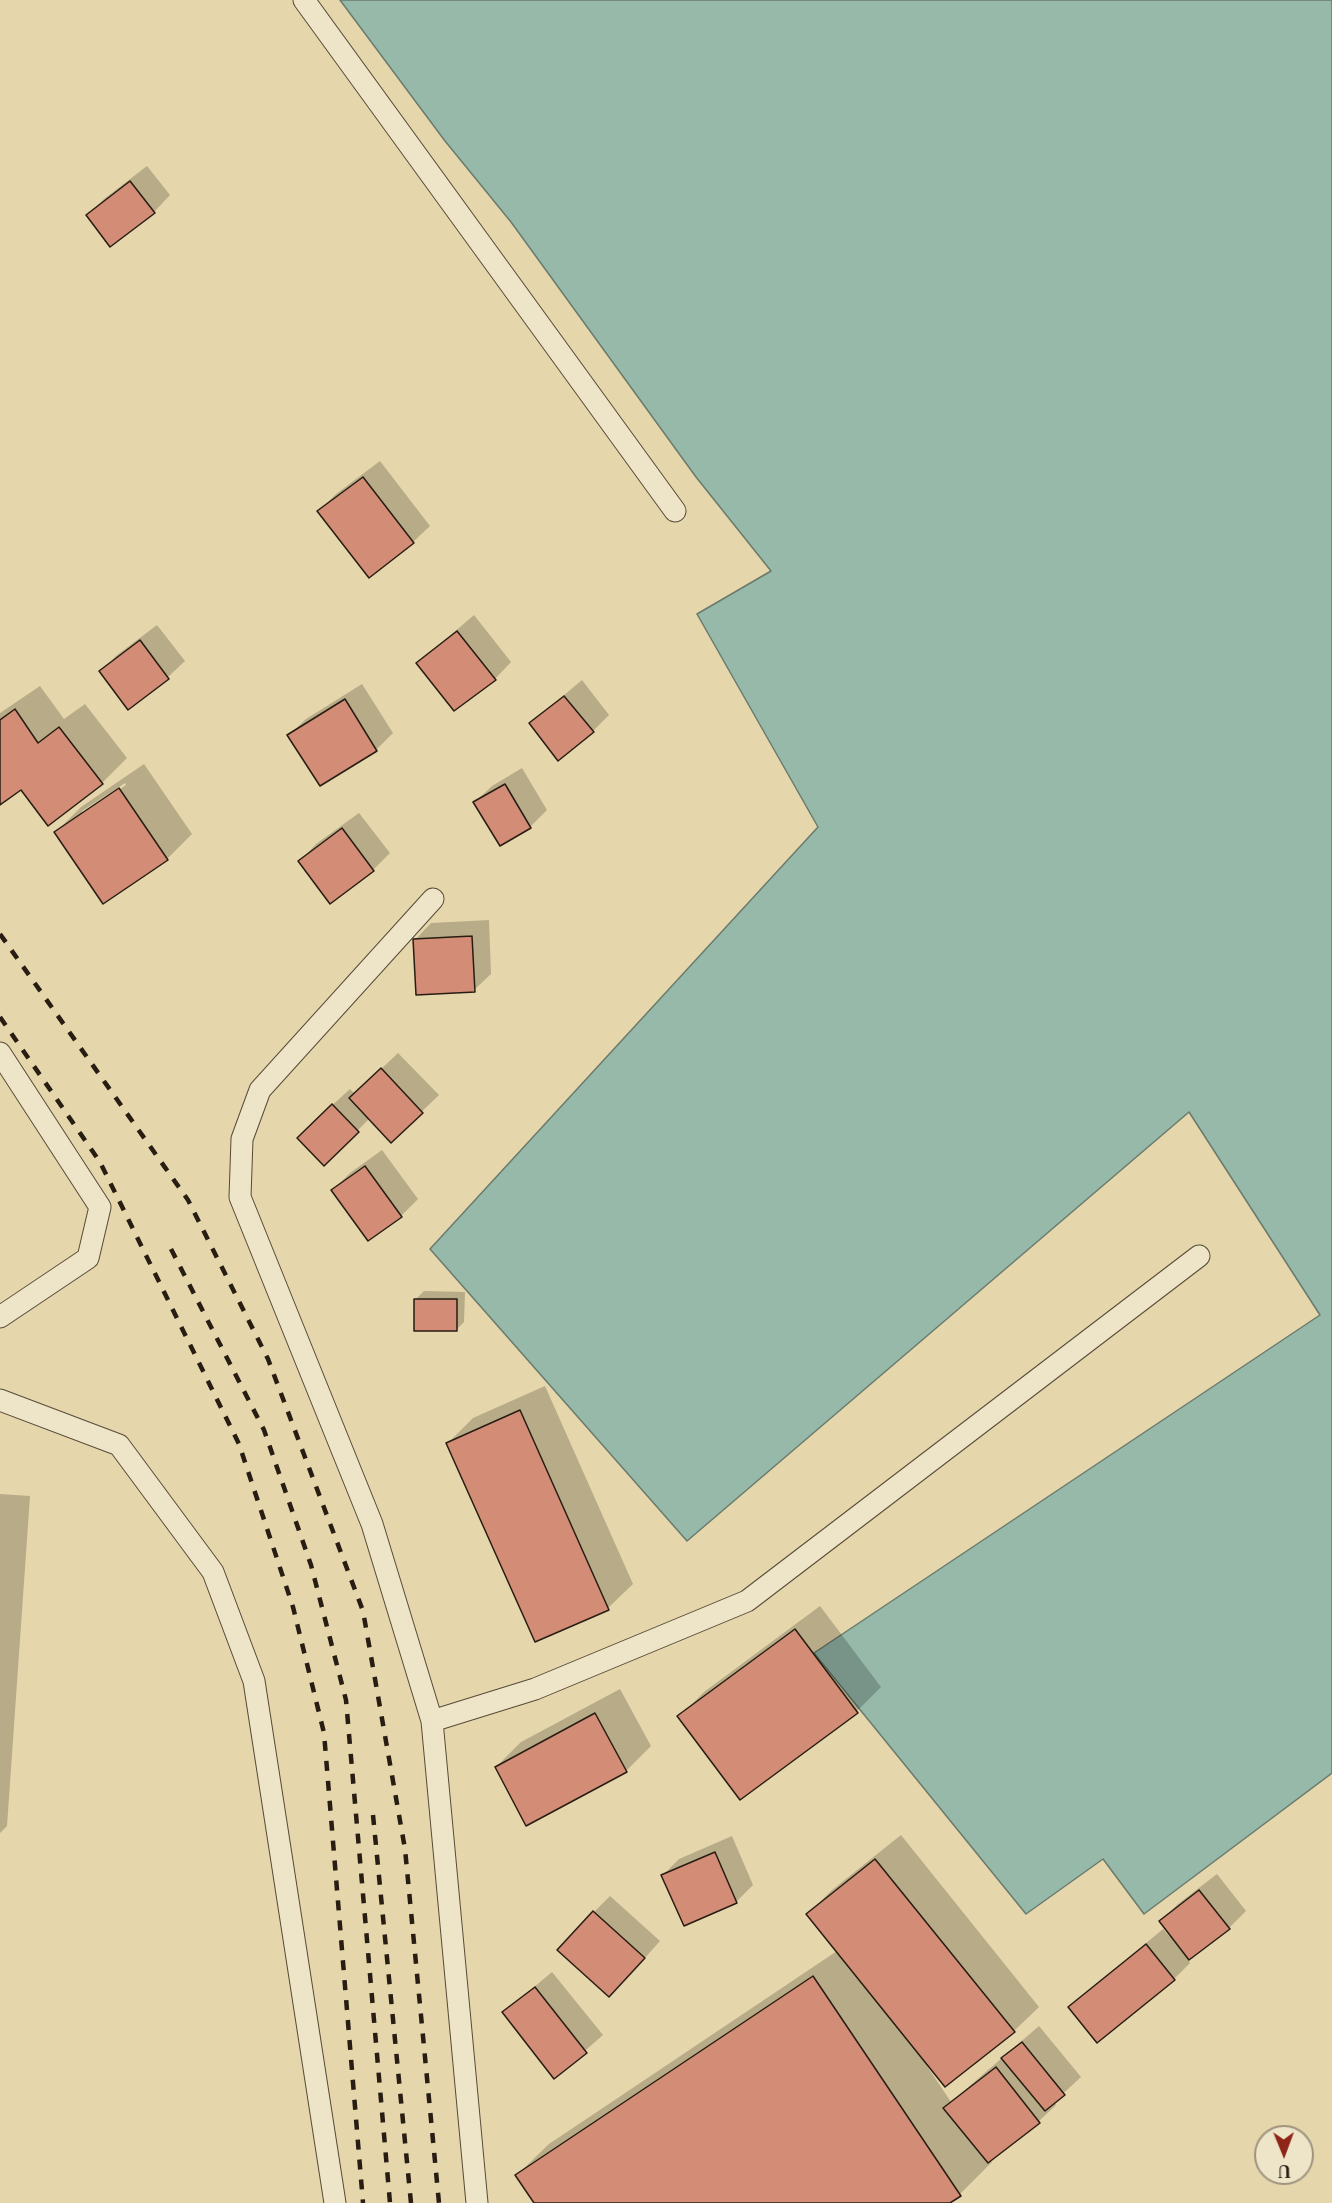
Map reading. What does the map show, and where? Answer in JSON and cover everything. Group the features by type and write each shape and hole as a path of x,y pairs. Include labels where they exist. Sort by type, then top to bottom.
{"lane":[{"path":"304,0 675,511"},
{"path":"433,899 354,989 260,1089 242,1139 240,1197 372,1524 432,1721 477,2203"},
{"path":"0,1053 100,1207 88,1258 0,1317"},
{"path":"432,1721 535,1689 747,1601 1199,1256"},
{"path":"0,1400 118,1445 213,1572 254,1681 335,2203"}],"shaded area":[{"path":"340,0 1332,0 1332,1773 1144,1914 1103,1859 1026,1914 814,1653 1320,1315 1189,1112 687,1541 430,1249 818,827 697,614 771,571 696,477 511,222 445,141"}],"building":[{"path":"130,181 155,213 110,247 86,215"},
{"path":"363,477 414,543 369,578 317,511"},
{"path":"457,631 496,680 454,711 416,663"},
{"path":"140,640 169,679 128,710 99,671"},
{"path":"564,696 594,732 558,761 529,723"},
{"path":"345,699 377,751 320,786 287,735"},
{"path":"15,709 38,743 59,727 103,784 48,826 21,790 0,805 0,720"},
{"path":"505,784 531,828 500,846 473,802"},
{"path":"119,788 168,860 103,904 54,832"},
{"path":"342,828 374,871 330,904 298,861"},
{"path":"472,936 475,992 416,995 413,939"},
{"path":"381,1068 423,1113 391,1143 349,1098"},
{"path":"332,1104 359,1132 324,1166 297,1138"},
{"path":"365,1166 402,1217 368,1241 331,1190"},
{"path":"414,1299 457,1299 457,1331 414,1331"},
{"path":"520,1410 609,1610 535,1642 446,1443"},
{"path":"795,1629 858,1713 740,1800 677,1716"},
{"path":"595,1713 627,1772 526,1826 495,1767"},
{"path":"715,1852 737,1903 684,1926 661,1875"},
{"path":"875,1859 1015,2032 945,2087 806,1914"},
{"path":"1199,1890 1230,1929 1189,1960 1159,1921"},
{"path":"593,1911 645,1958 609,1997 557,1950"},
{"path":"1146,1944 1175,1980 1097,2043 1068,2007"},
{"path":"813,1976 961,2196 950,2203 534,2203 515,2175"},
{"path":"535,1987 587,2053 554,2079 502,2012"},
{"path":"1022,2042 1065,2095 1045,2111 1001,2058"},
{"path":"996,2067 1040,2123 988,2163 943,2108"}],"railway":[{"path":"0,934 188,1200 268,1359 363,1611 405,1849 439,2203"},
{"path":"0,1017 100,1162 239,1444 293,1607 324,1733 363,2203"},
{"path":"171,1249 264,1430 311,1565 346,1700 390,2203"},
{"path":"373,1815 411,2203"}]}
